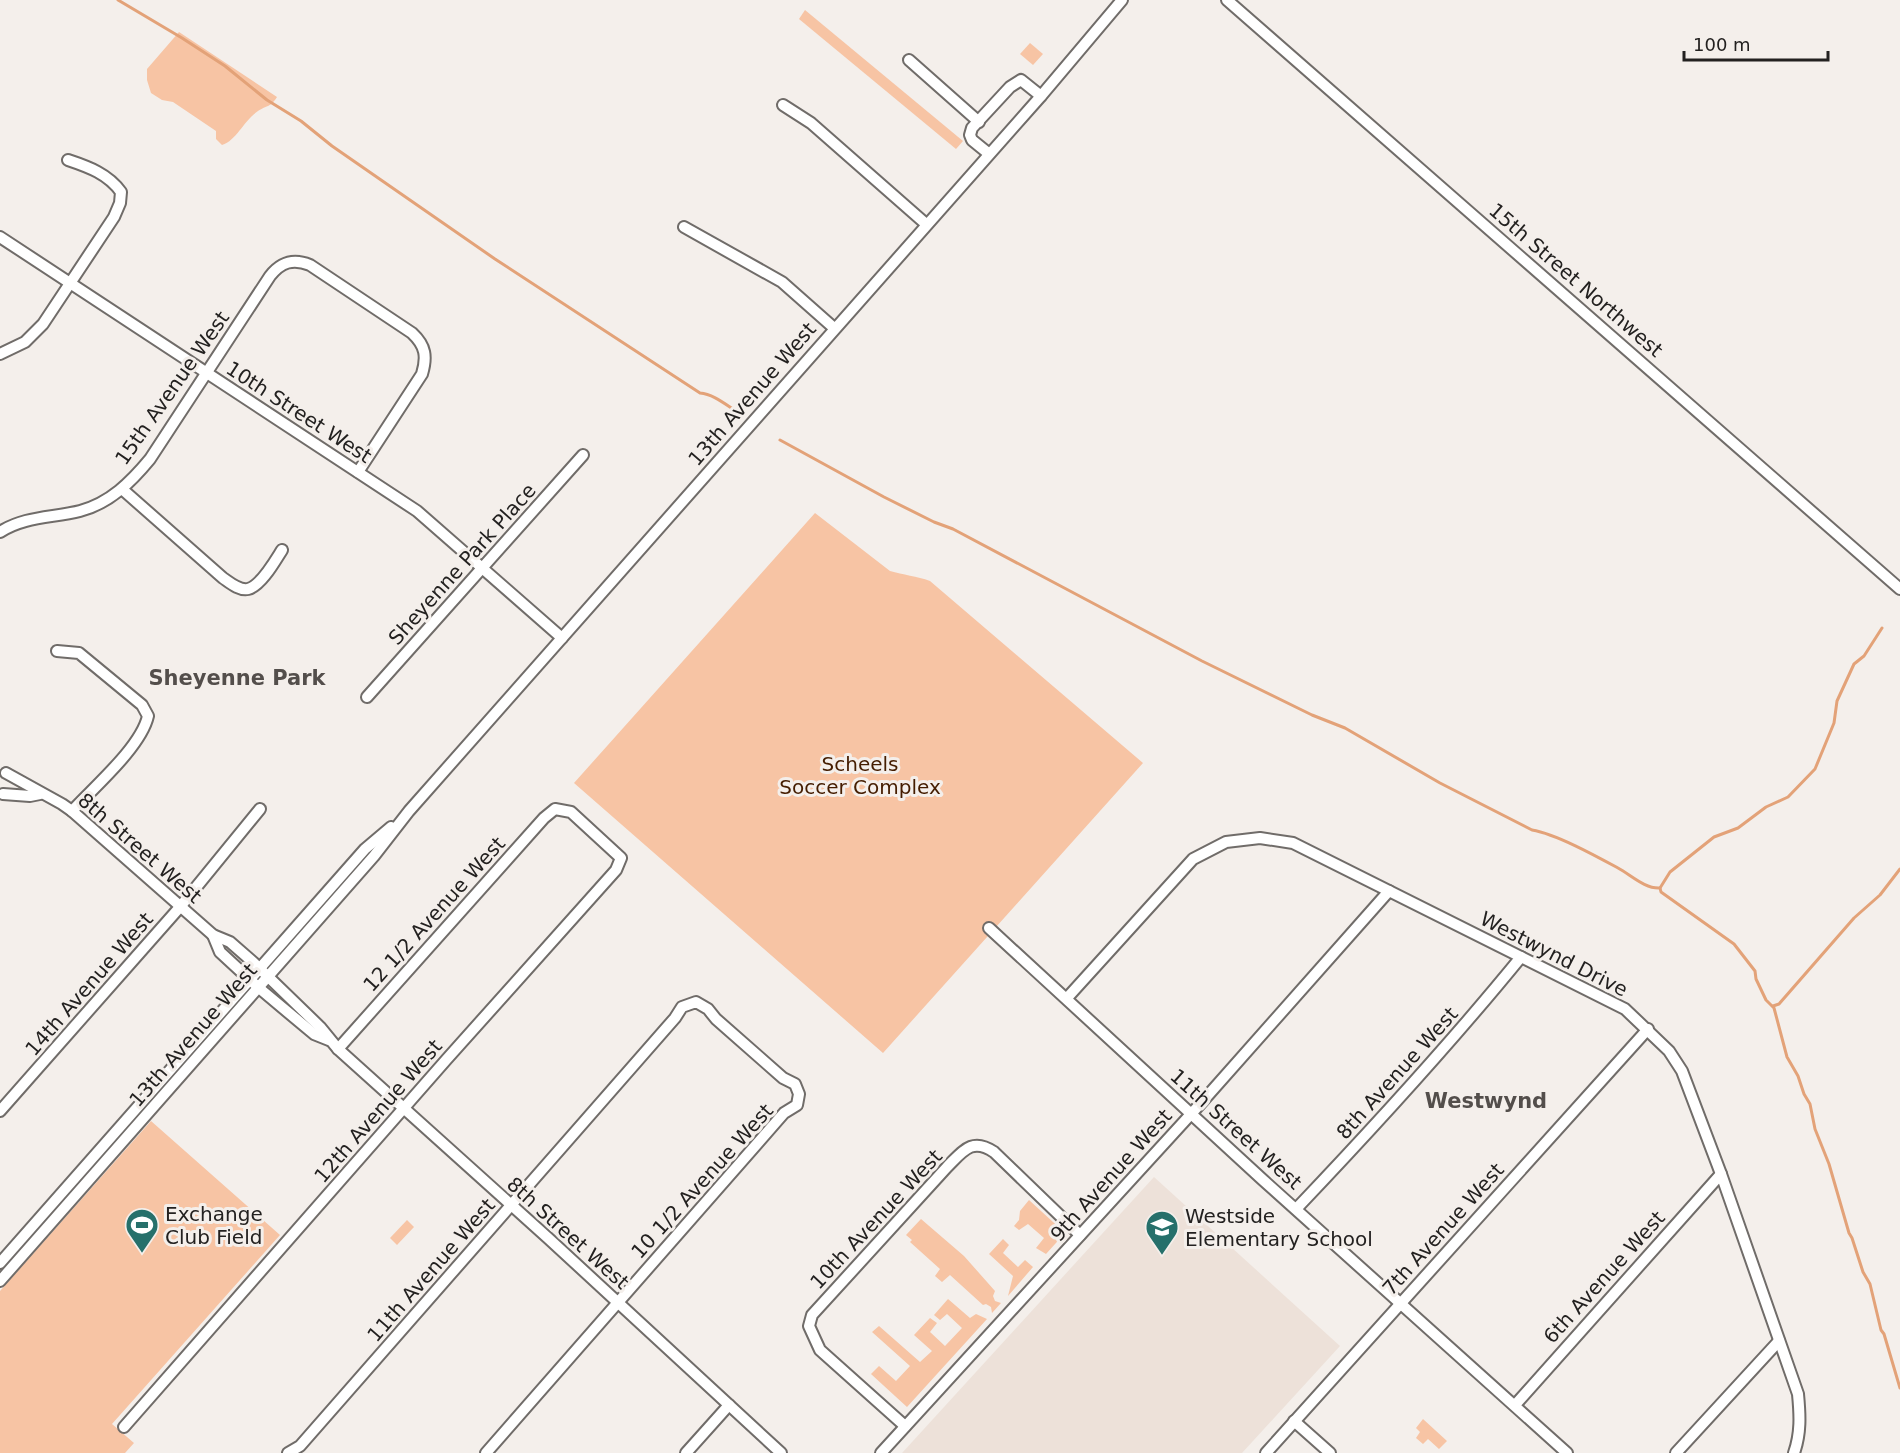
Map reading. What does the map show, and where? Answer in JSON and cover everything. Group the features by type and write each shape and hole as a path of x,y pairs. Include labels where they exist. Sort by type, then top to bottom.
{"street":[{"name":"13th Avenue West","path":"0,1281 264,973 374,856 409,811 988,153 1041,96 1122,0"},
{"name":"15th Street Northwest","path":"1227,0 1900,588"},
{"path":"909,60 979,122"},
{"path":"988,153 972,140 970,135 972,128 1016,81 1021,80 1026,83 1041,96"},
{"path":"783,105 811,123 926,224"},
{"path":"0,354 25,342 43,324 114,217 120,203 121,192 114,182 93,168 68,160"},
{"path":"684,227 782,282 834,328"},
{"name":"10th Street West","path":"0,237 424,516 562,638"},
{"name":"15th Avenue West","path":"0,532 32,518 81,510 103,502 122,489 150,459 270,276 277,268 288,262 300,261 310,265 412,333 420,340 424,349 426,360 422,374 358,472"},
{"name":"Sheyenne Park Place","path":"367,697 583,455"},
{"path":"122,489 223,578 241,589 248,589 256,584 282,550"},
{"path":"57,651 79,653 136,699 148,716 145,728 135,743 72,811"},
{"path":"2,795 8,784 3,771"},
{"name":"8th Street West","path":"3,771 72,811 213,935 230,942 320,1027 338,1049 781,1453"},
{"name":"8th Street West","path":"2,795 40,794"},
{"name":"14th Avenue West","path":"0,1111 180,907 260,809"},
{"name":"12 1/2 Avenue West","path":"338,1049 544,818 555,809 561,810"},
{"name":"12th Avenue West","path":"124,1427 616,870 621,858 571,812 561,810"},
{"name":"Westwynd Drive","path":"1066,998 1193,859 1226,842 1260,838 1293,843 1625,1009 1669,1051 1682,1071 1721,1174 1798,1394 1799,1440 1794,1453"},
{"name":"9th Avenue West","path":"881,1453 1191,1114 1389,891"},
{"name":"11th Street West","path":"989,928 1191,1114 1567,1453"},
{"name":"8th Street West","path":"213,935 220,952 255,984 307,1028 329,1040"},
{"name":"8th Avenue West","path":"1297,1209 1374,1126 1521,957"},
{"name":"13th Avenue West","path":"0,1263 255,984"},
{"name":"10 1/2 Avenue West","path":"486,1453 784,1113 797,1105 799,1094 795,1084 783,1078 716,1020 708,1009 696,1002"},
{"name":"11th Avenue West","path":"288,1453 300,1446 512,1206 675,1018 682,1007 696,1002"},
{"name":"7th Avenue West","path":"1266,1453 1648,1029"},
{"name":"10th Avenue West","path":"905,1426 820,1350 809,1326 812,1315 947,1167 967,1148 977,1145 985,1146 1080,1235"},
{"name":"6th Avenue West","path":"1515,1405 1721,1174"},
{"path":"1676,1453 1779,1341"},
{"path":"686,1453 729,1405"},
{"path":"1294,1421 1330,1453"}],"shaded area":[{"name":"Westside Elementary School","path":"1154,1177 1340,1346 1242,1453 902,1453"}],"green space":[{"path":"805,10 963,141 956,149 799,19"},
{"path":"179,32 277,97 270,105 253,115 232,139 222,145 216,139 216,131 173,102 162,100 151,93 147,80 147,69"},
{"path":"1030,43 1043,54 1033,65 1020,54"},
{"name":"Scheels Soccer Complex","path":"815,513 890,571 930,581 1143,763 883,1053 574,783"},
{"path":"151,1121 280,1235 112,1424 134,1443 125,1453 0,1453 0,1291"},
{"path":"1029,1200 1065,1233 1046,1254 1036,1248 1044,1238 1028,1224 1019,1230 1014,1226 1019,1220 1020,1211"},
{"path":"921,1219 964,1256 995,1291 993,1296 995,1301 1001,1303 992,1313 991,1307 983,1305 950,1275 942,1282 935,1276 940,1269 910,1242 912,1240 906,1235"},
{"path":"407,1220 414,1227 397,1245 390,1238"},
{"path":"1003,1239 1009,1245 1003,1253 1018,1267 1025,1260 1033,1267 1008,1296 1013,1276 989,1254"},
{"path":"948,1299 970,1318 976,1314 987,1319 907,1407 871,1374 879,1366 896,1381 910,1366 872,1332 879,1326 920,1362 932,1351 914,1335 930,1318 937,1323 930,1332 945,1346 962,1328 947,1314 940,1320 934,1315"},
{"path":"1423,1419 1447,1441 1439,1449 1428,1439 1423,1444 1416,1438 1420,1432 1416,1428"}],"waterway":[{"path":"118,0 225,66 267,100 301,121 332,146 495,259 700,393 714,397 736,411"},
{"path":"780,440 884,497 953,529 1202,661 1312,715 1345,728 1440,783 1532,830 1564,841 1644,884 1660,888 1661,892 1734,944 1755,971 1756,979 1766,1000 1774,1008 1787,1057 1810,1104 1815,1129 1829,1164 1849,1233 1863,1272 1870,1284 1881,1330 1900,1388"},
{"path":"1660,888 1670,872 1714,837 1738,828 1766,807 1788,797 1815,769 1834,723 1837,701 1854,664 1864,656 1882,628"},
{"path":"1773,1006 1779,1004 1854,918 1880,895 1900,869"}],"place":[{"name":"Exchange Club Field","path":"142,1254"},
{"name":"Westside Elementary School","path":"1162,1256"}],"district":[{"name":"Sheyenne Park","path":"237,678"},
{"name":"Westwynd","path":"1486,1101"}]}
